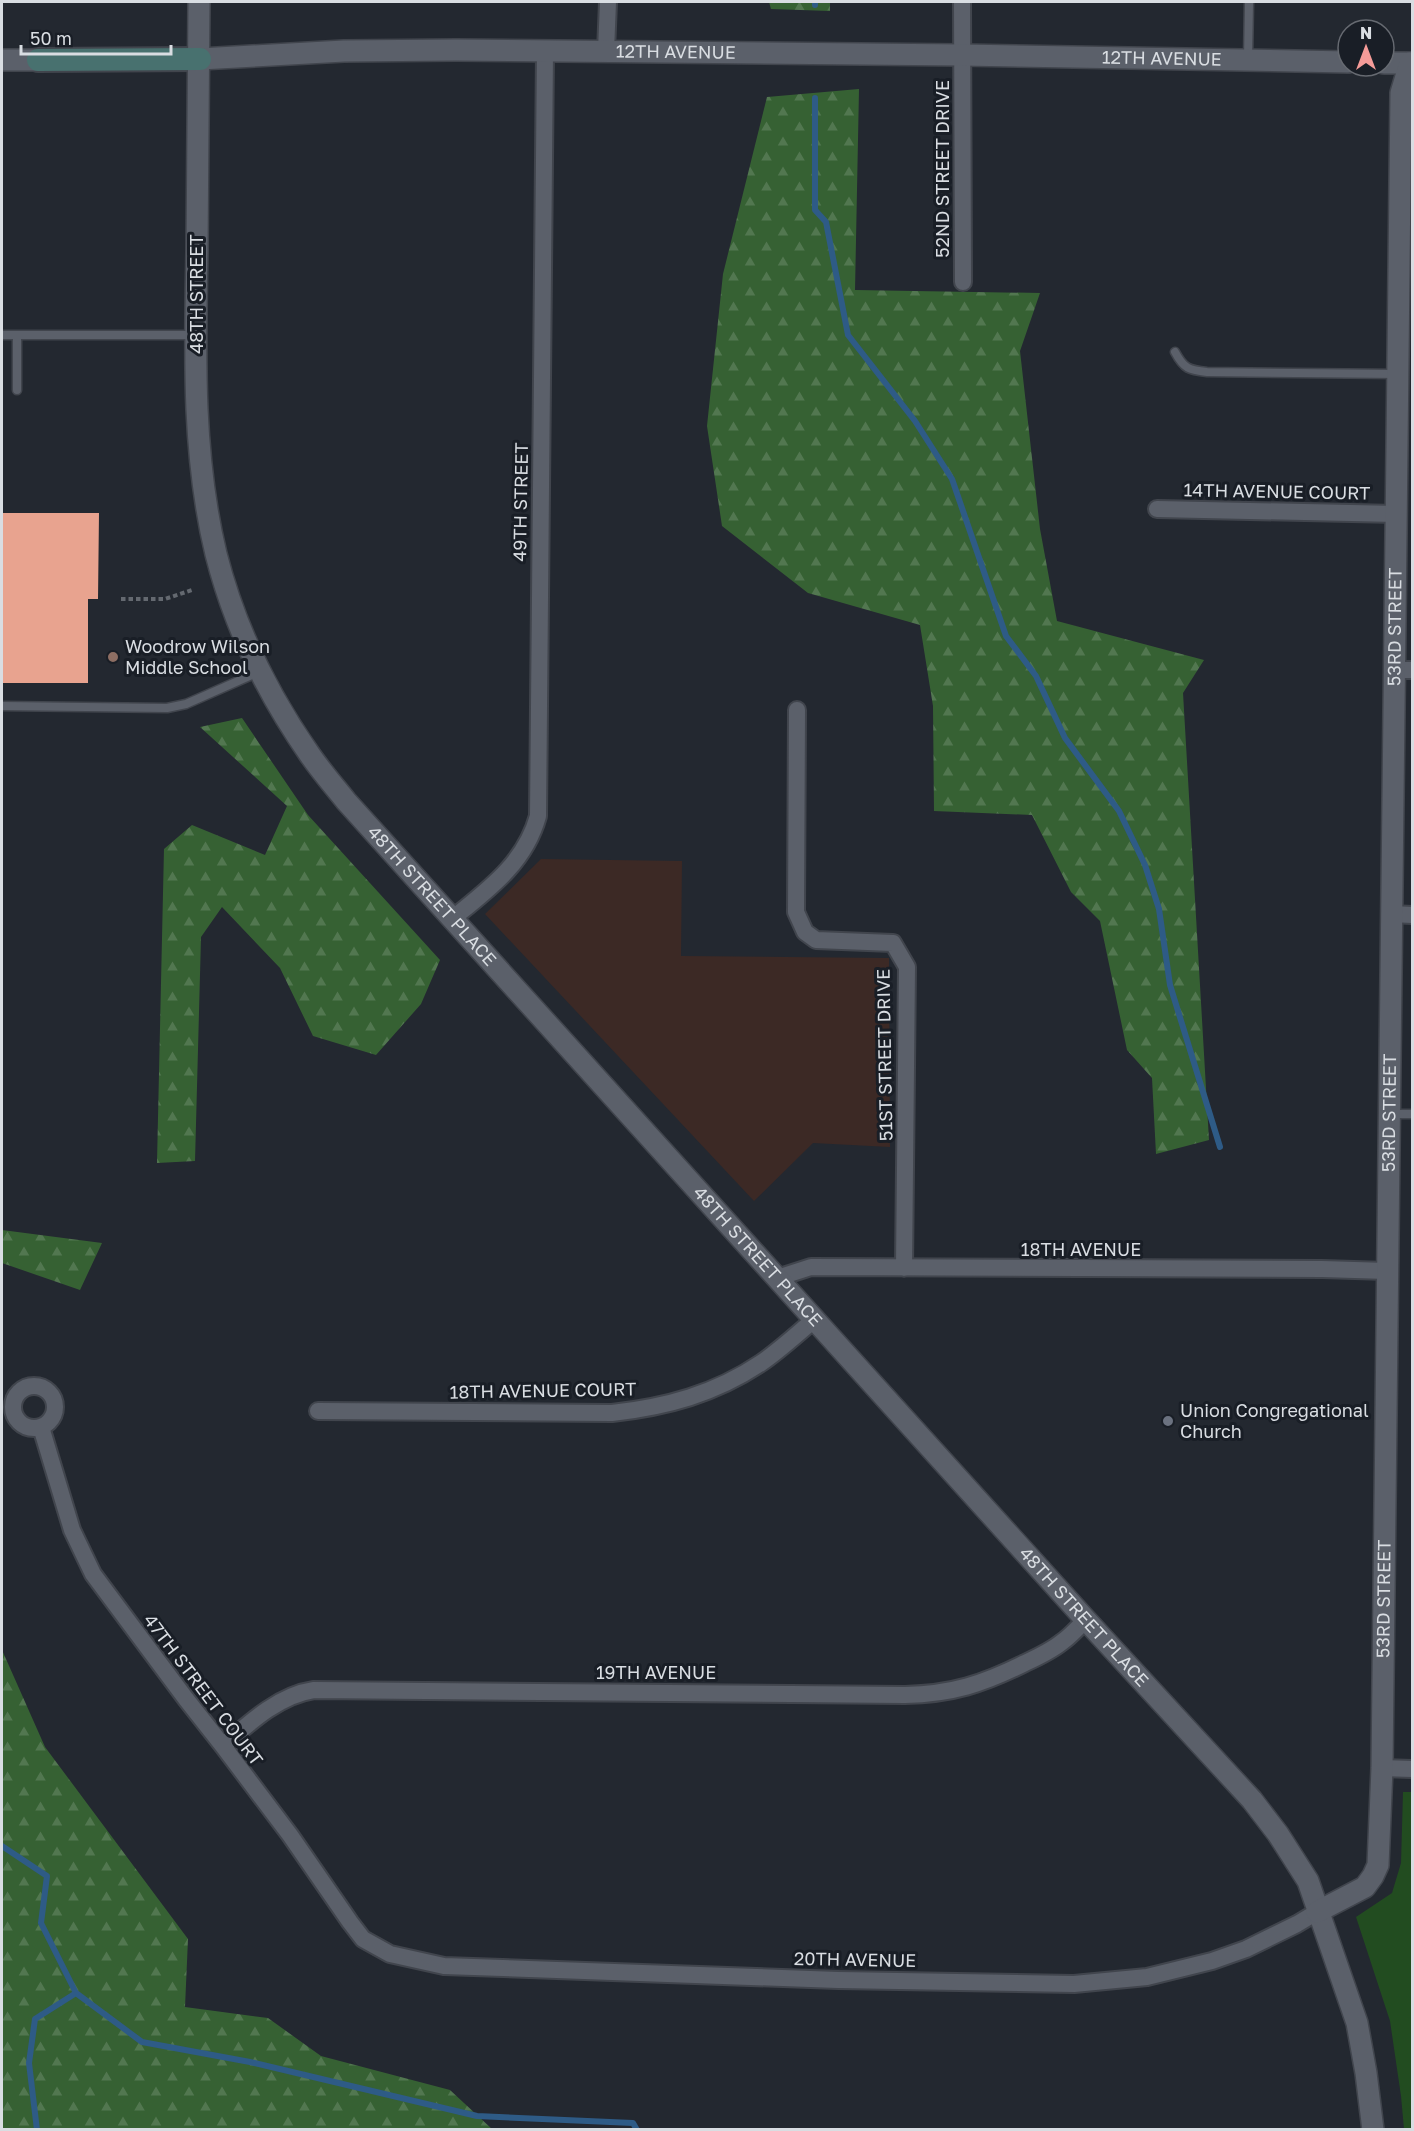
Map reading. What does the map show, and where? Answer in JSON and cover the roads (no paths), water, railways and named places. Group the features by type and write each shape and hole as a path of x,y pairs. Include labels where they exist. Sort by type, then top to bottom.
{"main road":[{"name":"12TH AVENUE","path":"38,60 200,58"}],"street":[{"name":"48TH STREET","path":"199,2 197,425 199,458 216,555 225,583"},
{"path":"606,51 608,2"},
{"name":"52ND STREET DRIVE","path":"962,2 963,282"},
{"name":"12TH AVENUE","path":"200,58 344,51 606,51 1336,62"},
{"name":"49TH STREET","path":"452,919 514,864 533,835 538,816 545,51"},
{"name":"12TH AVENUE","path":"2,60 38,60"},
{"path":"1396,62 1412,61"},
{"name":"53RD STREET","path":"1317,1912 1365,1887 1378,1865 1382,1768 1389,1114 1402,914 1404,670 1399,508 1401,93 1412,61"},
{"name":"14TH AVENUE COURT","path":"1157,509 1399,508"},
{"name":"48TH STREET PLACE","path":"225,583 248,645 268,686 310,755 346,801 1086,1620 1252,1800 1278,1834 1308,1881 1317,1912"},
{"name":"51ST STREET DRIVE","path":"797,710 796,912 805,932 816,940 893,943 907,967 904,1268"},
{"name":"18TH AVENUE","path":"777,1278 811,1267 1387,1271"},
{"name":"18TH AVENUE COURT","path":"318,1411 612,1413 640,1410 689,1399 712,1391 761,1363 815,1319"},
{"name":"47TH STREET COURT","path":"41,1426 72,1530 93,1574 290,1835 350,1922 363,1939 380,1950"},
{"name":"19TH AVENUE","path":"223,1746 284,1699 297,1692 314,1690 905,1695 947,1692 974,1686 1042,1654 1062,1642 1086,1620"},
{"path":"1382,1768 1413,1769"},
{"path":"1317,1912 1357,2023 1373,2130"},
{"name":"20TH AVENUE","path":"380,1950 444,1966 826,1979 1074,1984 1147,1977 1202,1964 1246,1948 1317,1912"}],"lane":[{"path":"1248,59 1249,2"},
{"path":"2,335 196,335"},
{"path":"17,335 17,390"},
{"path":"1175,352 1182,364 1192,370 1207,372 1399,374"},
{"path":"2,706 167,708 186,704 261,671"},
{"path":"1389,1114 1413,1114"}],"waterway":[{"path":"815,98 815,210 826,222 848,335 915,421 952,479 1006,636 1036,676 1065,738 1119,811 1145,865 1159,909 1170,985 1220,1147"},
{"path":"2,1846 47,1876 41,1923 76,1993 142,2042 250,2062 477,2116 633,2123 637,2130"},
{"path":"37,2130 29,2063 35,2019 76,1993"}],"place":[{"name":"Woodrow Wilson Middle School","path":"113,657"},
{"name":"Union Congregational Church","path":"1168,1421"}]}
